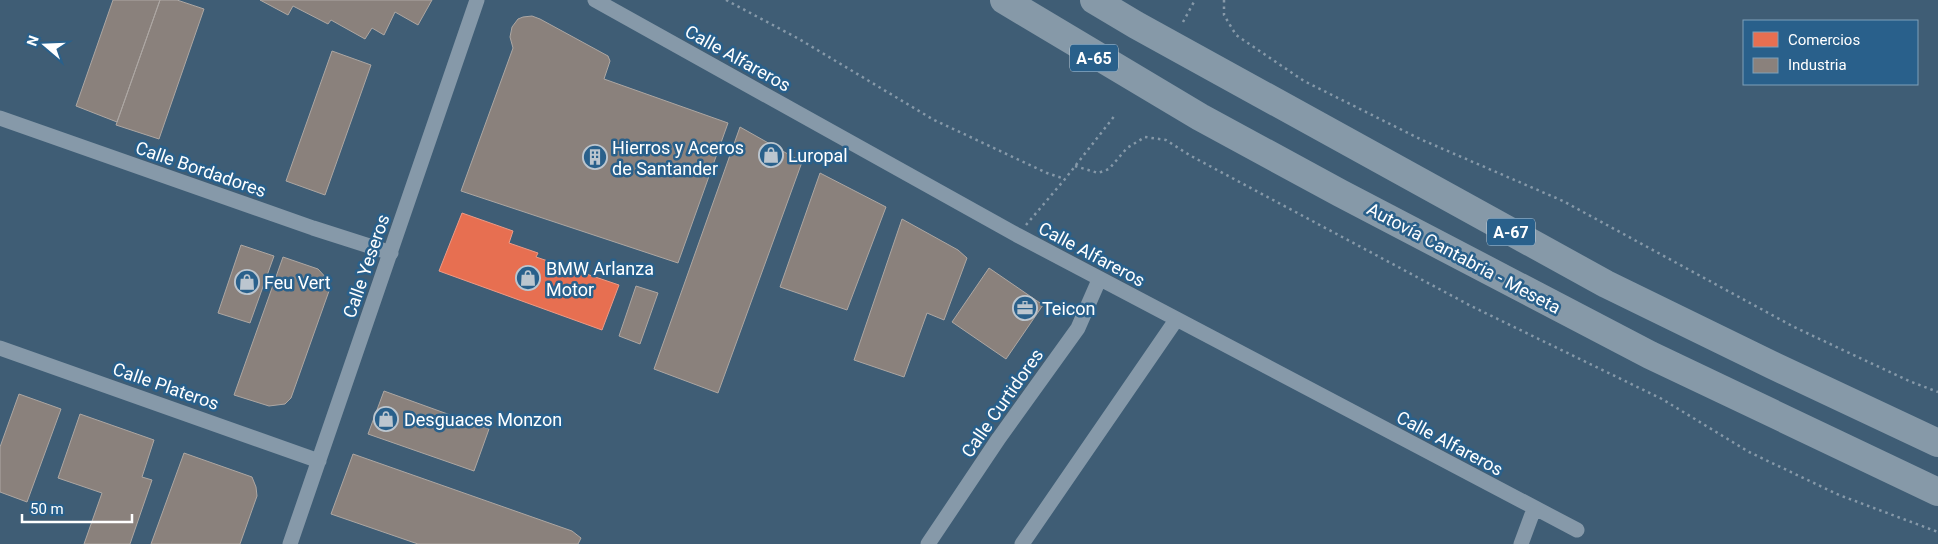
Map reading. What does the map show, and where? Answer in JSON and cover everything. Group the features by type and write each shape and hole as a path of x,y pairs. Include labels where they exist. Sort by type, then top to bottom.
{"highway":[{"name":"A-65","path":"988,0 1200,117"},
{"name":"Autovía Cantabria - Meseta","path":"1004,0 1200,117 1340,193 1650,355 1938,492"},
{"name":"A-67","path":"1094,0 1606,284 1938,443"}],"street":[{"name":"Calle Yeseros","path":"290,544 478,0"},
{"name":"Calle Alfareros","path":"594,0 1099,280 1577,530"},
{"name":"Calle Bordadores","path":"0,118 313,228 391,253"},
{"name":"Calle Curtidores","path":"928,544 999,438 1078,328 1099,280"},
{"path":"1022,544 1176,320"},
{"name":"Calle Plateros","path":"0,348 319,461"},
{"path":"1521,544 1534,509"}],"path":[{"path":"726,0 799,39 934,120 1047,173 1065,179"},
{"path":"1183,22 1195,0"},
{"path":"1224,0 1224,15 1236,35 1304,82 1420,139 1563,201 1794,327 1909,381 1938,392"},
{"path":"1017,235 1065,179 1116,114"},
{"path":"1075,166 1098,173 1109,169 1128,148 1145,137 1166,140 1191,156 1471,306 1662,399 1749,452 1839,495 1938,532"}],"building: Comercios":[{"name":"BMW Arlanza Motor","path":"462,213 513,231 509,243 538,253 536,257 619,285 602,330 439,271"}],"building: Industria":[{"path":"113,0 160,0 117,122 76,106"},
{"path":"160,0 177,0 204,9 159,139 116,125"},
{"path":"260,0 432,0 418,25 395,12 384,35 372,28 365,39 331,20 328,24 293,6 288,15"},
{"name":"Hierros y Aceros de Santander","path":"532,16 608,56 610,61 604,79 728,123 678,263 461,191 513,48 510,37 512,27 518,19"},
{"path":"332,51 371,65 325,195 286,181"},
{"path":"740,127 802,162 718,393 654,369"},
{"path":"820,173 886,207 847,310 780,287"},
{"path":"902,219 958,250 967,258 944,320 927,313 904,377 854,360"},
{"path":"241,245 274,256 250,323 218,313"},
{"path":"283,257 318,269 329,281 329,291 291,398 285,404 269,406 234,395"},
{"path":"989,268 1043,305 1006,359 952,322"},
{"path":"636,286 658,293 640,344 619,336"},
{"path":"384,391 489,429 474,471 368,434"},
{"path":"19,394 61,409 27,502 0,492 0,447"},
{"path":"80,414 154,440 142,477 152,480 130,544 84,544 102,493 58,478"},
{"path":"184,453 252,477 257,496 240,544 151,544"},
{"path":"353,454 572,531 581,538 578,544 418,544 331,514"}],"place":[{"name":"Luropal","path":"771,155"},
{"name":"Hierros y Aceros de Santander","path":"595,157"},
{"name":"BMW Arlanza Motor","path":"528,278"},
{"name":"Feu Vert","path":"247,282"},
{"name":"Teicon","path":"1025,308"},
{"name":"Desguaces Monzon","path":"386,419"}]}
